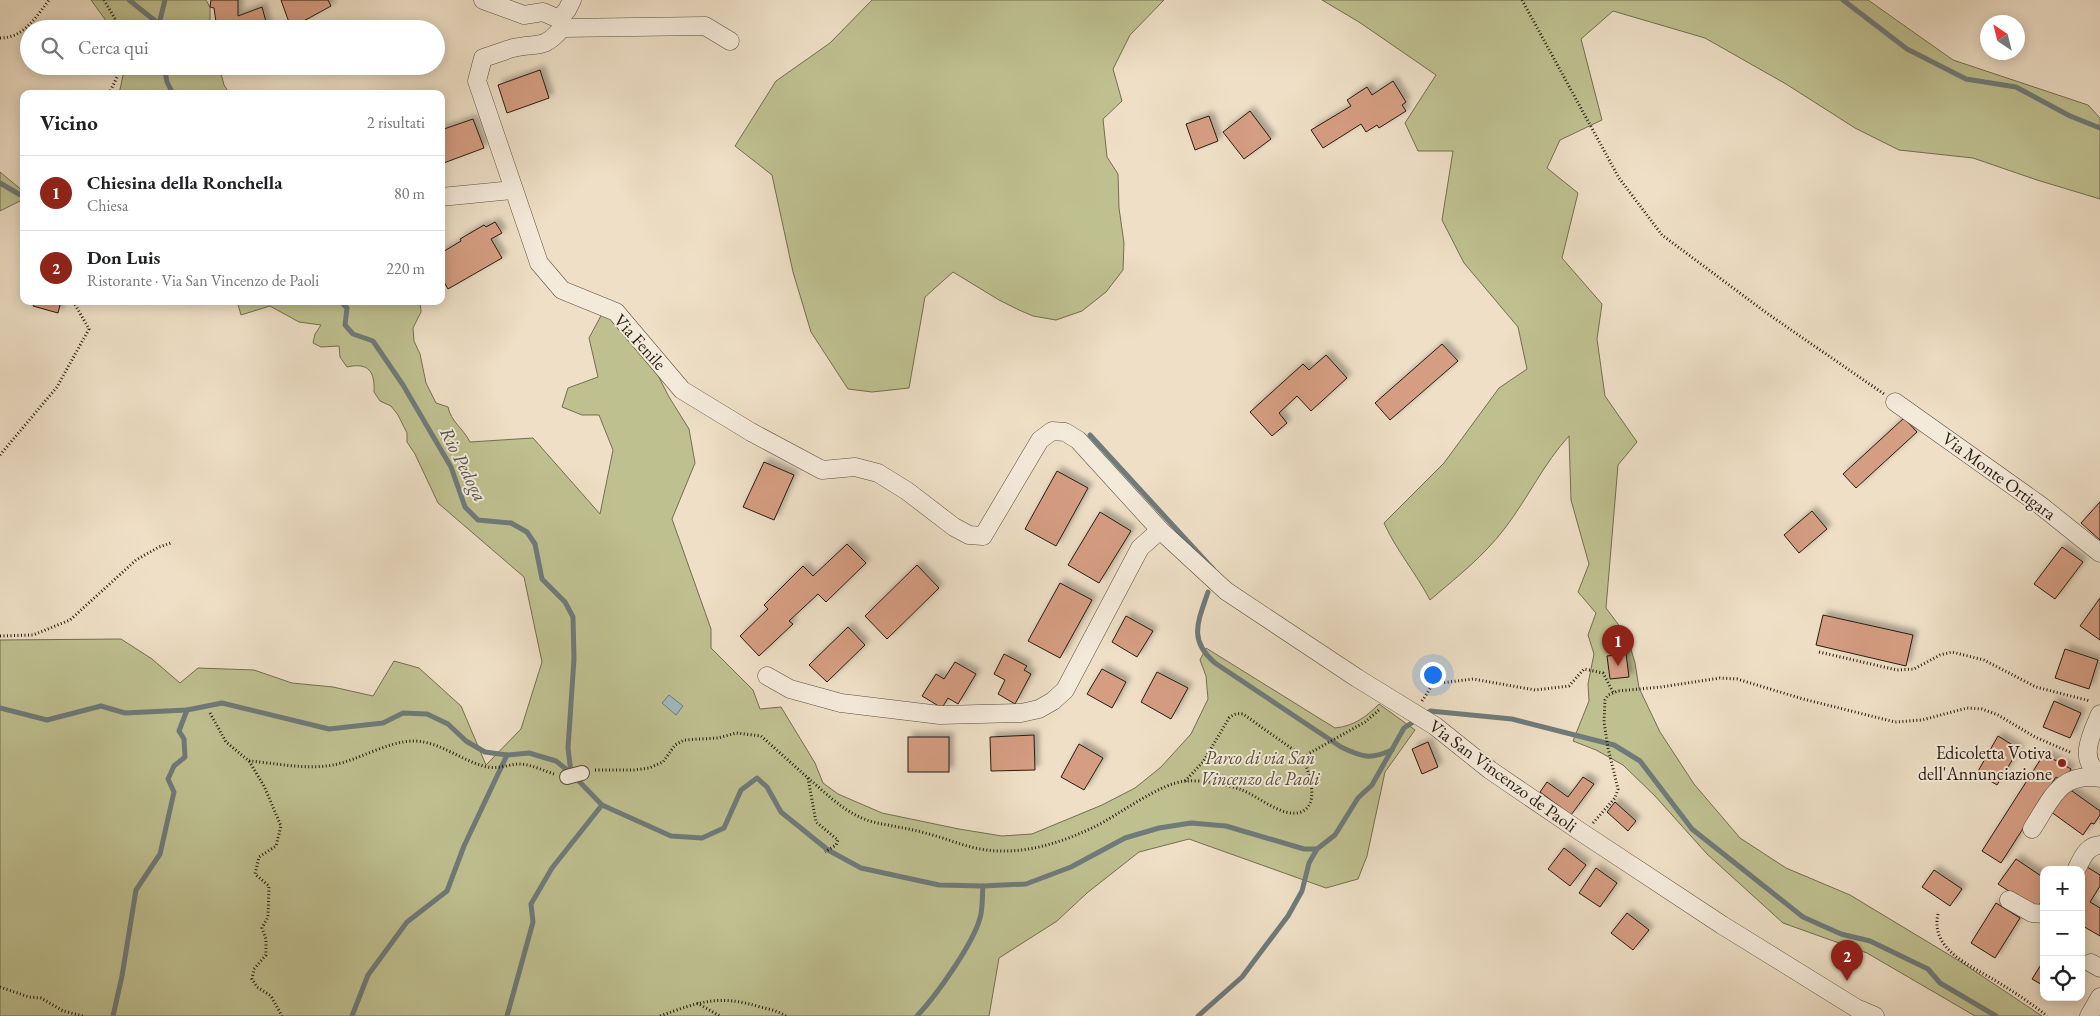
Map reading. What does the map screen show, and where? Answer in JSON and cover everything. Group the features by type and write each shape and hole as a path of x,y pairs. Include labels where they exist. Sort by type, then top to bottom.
{"street":[{"path":"483,0 524,15 543,12 561,23 705,26 730,41"},
{"path":"561,23 572,0"},
{"name":"Via Fenile","path":"561,23 553,39 534,46 515,47 483,58 477,81 539,263 562,290 616,312 682,390 751,432 822,470 855,467 878,473 954,526 970,535 982,536"},
{"path":"445,197 513,190"},
{"name":"Via Monte Ortigara","path":"1895,402 2040,504 2100,553"},
{"name":"Via San Vincenzo de Paoli","path":"982,536 1040,440 1052,431 1065,432 1078,440 1160,530 1226,591 1357,678 1430,723 1490,770 1853,1012 1875,1016"},
{"path":"767,676 790,689 841,703 930,714 1021,713 1039,708 1053,701 1065,690 1140,548 1160,530"},
{"path":"2096,708 2089,740 2088,760 2095,771 2100,774"},
{"path":"567,777 582,774"},
{"path":"2032,829 2061,786 2078,777 2100,778"},
{"path":"2078,866 2086,851 2091,847 2100,845"},
{"path":"2009,900 2032,914 2040,914"},
{"path":"2089,1016 2100,997"}],"path":[{"path":"34,20 49,0"},
{"path":"104,0 116,20"},
{"path":"1522,0 1619,178 1662,235 1768,314 1895,402"},
{"path":"0,38 16,35 20,32"},
{"path":"111,90 118,75"},
{"path":"0,455 57,387 89,329 75,305"},
{"path":"0,636 33,635 70,620 136,560 159,547 171,543"},
{"path":"1819,652 1897,670 1914,669 1940,655 1952,652 1984,660 2036,686 2096,708"},
{"path":"1412,712 1433,684 1473,679 1534,690 1570,686 1584,669 1603,673 1612,692"},
{"path":"1581,832 1608,807 1615,798 1618,789 1604,722 1605,700 1612,692 1720,678 1737,679 1803,699 1895,722 1922,720 1967,708 1982,709 1998,715 2035,737 2088,760"},
{"path":"1305,761 1308,754 1365,722 1391,698"},
{"path":"210,713 226,742 248,761 264,786 280,826 276,846 259,857 255,874 269,886 268,917 262,928 266,939 266,955 254,969 252,979 257,987 271,996 282,1016"},
{"path":"582,774 597,770 649,768 663,762 675,745 684,740 749,734 761,736 846,810 866,820 926,833 976,848 1003,851 1026,850 1073,836 1109,819 1144,798 1185,781 1203,762 1233,714 1243,714 1298,753 1305,761 1310,779 1311,801 1307,808 1298,813 1290,814 1242,790 1185,781"},
{"path":"248,761 308,766 333,765 411,741 432,743 451,753 489,768 518,764 530,765 567,777"},
{"path":"1298,753 1308,754"},
{"path":"808,778 816,822 838,840 836,845 825,852"},
{"path":"1938,914 1936,924 1938,934 1945,946 1957,957 2023,998 2047,1016"},
{"path":"0,987 29,997 40,998 63,1011 83,1016"},
{"path":"660,1016 697,1003 718,1000 739,1000 786,1016"},
{"path":"697,1003 720,1016"}],"green space":[{"path":"91,0 206,0 210,7 210,20 105,20"},
{"path":"872,0 1164,0 1130,35 1113,69 1122,101 1103,119 1107,157 1118,174 1119,208 1124,243 1123,270 1106,292 1082,311 1056,320 1033,316 1019,310 953,272 925,297 909,388 872,392 848,389 811,332 793,272 772,175 735,146 776,81 830,43"},
{"path":"1322,0 1868,0 1953,60 2088,105 2100,118 2100,199 1973,158 1899,150 1855,128 1786,84 1705,38 1613,11 1581,39 1602,120 1560,140 1547,168 1578,193 1562,258 1602,304 1597,339 1605,396 1637,442 1618,465 1606,608 1627,636 1635,663 1639,688 1660,732 1694,784 1740,838 1786,868 1850,895 1961,962 2042,1016 1975,1016 1867,953 1783,923 1707,854 1655,796 1623,765 1596,750 1573,741 1589,701 1588,684 1594,654 1588,635 1596,613 1578,592 1589,564 1571,500 1569,436 1560,446 1497,538 1470,566 1430,600 1394,543 1384,523 1444,463 1499,388 1527,369 1518,327 1464,263 1442,220 1453,151 1418,151 1405,123 1436,75 1359,22"},
{"path":"123,75 221,75 227,90 120,90"},
{"path":"0,172 20,189 20,201 0,211"},
{"name":"Parco di via San Vincenzo de Paoli","path":"238,305 420,305 421,312 413,328 414,341 420,354 426,383 436,403 448,407 454,421 470,442 533,438 600,514 613,450 599,415 582,415 562,407 568,388 598,377 589,338 603,312 646,352 669,397 689,429 695,463 672,519 711,629 711,648 753,690 760,709 781,707 815,763 823,783 838,794 882,813 1002,836 1032,834 1102,805 1135,788 1161,767 1191,734 1208,699 1206,676 1200,660 1206,648 1335,728 1359,720 1379,704 1415,730 1385,772 1367,856 1358,879 1326,888 1189,839 1139,852 1087,893 1057,921 999,958 989,1016 0,1016 0,640 121,639 152,659 180,683 198,668 254,670 292,683 333,687 373,696 394,661 419,668 461,706 486,765 521,729 542,662 524,577 438,503 415,454 407,442 407,433 398,415 391,406 380,401 374,392 372,374 369,370 361,366 347,367 340,357 339,346 321,347 313,343 315,334 321,325 299,322 270,306 241,315"}],"water":[{"path":"669,695 683,706 676,715 662,703"}],"building":[{"path":"211,0 238,0 238,16 262,7 266,20 216,20 214,8 210,7"},
{"path":"281,0 328,0 331,6 306,20 288,20"},
{"path":"540,70 549,98 507,113 498,85"},
{"path":"1393,81 1406,102 1402,105 1406,111 1379,128 1377,125 1366,132 1361,124 1323,148 1311,130 1351,106 1347,100 1367,87 1372,95"},
{"path":"1250,111 1271,139 1244,159 1223,132"},
{"path":"1209,116 1218,141 1195,150 1186,124"},
{"path":"473,119 484,148 445,163 445,129"},
{"path":"495,222 502,233 491,239 502,258 448,289 445,284 445,251 484,225 486,227"},
{"path":"33,305 60,305 58,313"},
{"path":"1442,344 1458,361 1390,420 1375,403"},
{"path":"1326,355 1347,378 1311,411 1297,396 1279,413 1287,423 1272,436 1250,412 1303,364 1309,370"},
{"path":"1904,418 1917,432 1856,488 1843,474"},
{"path":"764,462 794,475 774,520 743,507"},
{"path":"1057,471 1088,488 1056,546 1025,529"},
{"path":"2100,502 2100,540 2081,523"},
{"path":"1812,511 1827,529 1799,553 1784,535"},
{"path":"1100,512 1131,531 1099,583 1068,565"},
{"path":"847,544 866,563 826,602 818,594 789,621 793,624 759,656 740,636 768,609 764,605 803,566 813,576"},
{"path":"2062,547 2083,562 2055,599 2034,584"},
{"path":"917,565 939,588 887,639 865,616"},
{"path":"1060,583 1092,600 1060,658 1028,641"},
{"path":"2100,598 2100,640 2080,626"},
{"path":"1823,615 1913,635 1906,666 1816,645"},
{"path":"1126,616 1153,631 1137,657 1112,642"},
{"path":"848,627 865,645 827,682 809,665"},
{"path":"2065,649 2098,660 2089,689 2055,678"},
{"path":"1004,654 1027,666 1024,670 1031,674 1015,704 998,694 1005,680 994,674"},
{"path":"1626,654 1629,677 1610,679 1607,656"},
{"path":"955,662 976,674 958,704 948,698 942,708 922,696 936,674 944,679"},
{"path":"1102,669 1126,682 1112,708 1087,694"},
{"path":"1157,672 1188,688 1171,719 1141,702"},
{"path":"2054,701 2081,713 2070,738 2043,727"},
{"path":"1034,735 1035,770 991,771 990,737"},
{"path":"1998,736 2019,749 1997,785 1977,773"},
{"path":"908,737 949,737 949,772 908,772"},
{"path":"1428,742 1438,767 1422,774 1412,749"},
{"path":"1079,744 1103,758 1084,790 1061,777"},
{"path":"2044,754 2071,769 2064,782 2056,777 2001,863 1982,851"},
{"path":"1583,777 1594,784 1571,815 1540,792 1547,782 1568,797"},
{"path":"2065,786 2100,811 2100,815 2094,824 2091,823 2083,835 2047,809"},
{"path":"1615,802 1636,821 1628,831 1607,812"},
{"path":"1564,848 1586,865 1570,886 1548,869"},
{"path":"2016,859 2040,875 2040,904 2036,909 1998,884"},
{"path":"2087,867 2100,875 2100,886 2090,902 2100,908 2100,936 2085,927 2085,870"},
{"path":"1596,868 1617,883 1600,907 1579,893"},
{"path":"1934,870 1962,889 1950,906 1922,887"},
{"path":"1996,903 2020,918 1995,958 1971,943"},
{"path":"1627,913 1649,930 1633,950 1611,933"},
{"path":"2040,966 2040,984 2032,979"}],"waterway":[{"name":"Rio Pedoga","path":"129,0 154,20"},
{"path":"160,20 165,0"},
{"path":"1843,0 1907,49 1966,79 2016,87 2070,116 2100,128"},
{"name":"Rio Pedoga","path":"166,75 171,90"},
{"path":"0,183 20,195"},
{"name":"Rio Pedoga","path":"344,305 347,308 345,325 353,334 373,341 403,385 451,467 465,507 478,520 511,523 527,532 535,544 542,579 565,602 573,617 574,659 568,748 571,773"},
{"path":"1090,435 1213,569"},
{"path":"1208,592 1199,622 1198,638 1207,655 1215,663 1341,747 1366,756 1378,755 1392,750"},
{"path":"0,708 47,720 101,706 125,713 187,710 222,703 329,729 383,723 403,713 427,714 448,724 466,741 485,752 507,755 529,753 556,761 571,773 602,805 671,836 702,838 724,828 741,790 757,778 767,787 781,812 828,850 861,868 939,885 983,886 1026,884 1071,867 1125,838 1159,828 1191,823 1226,826 1304,849 1317,849 1335,835 1358,798 1372,785 1404,728 1430,711 1512,719 1614,745 1640,761 1692,829 1803,917 1841,934 1870,941 1928,969 1940,983 1996,1016"},
{"path":"113,1016 122,976 136,890 160,854 174,792 168,779 174,766 185,757 184,739 179,731 187,710"},
{"path":"352,1016 368,975 407,922 447,891 464,846 507,755"},
{"path":"507,1016 533,922 531,904 552,868 602,805"},
{"path":"1198,1016 1242,977 1288,916 1302,891 1309,863 1317,849"},
{"path":"917,1016 934,996 970,941 981,914 983,886"}],"place":[{"name":"Chiesina della Ronchella","path":"1618,666"},
{"name":"Edicoletta Votiva dell'Annunciazione","path":"2062,763"},
{"name":"Don Luis","path":"1847,981"}]}
